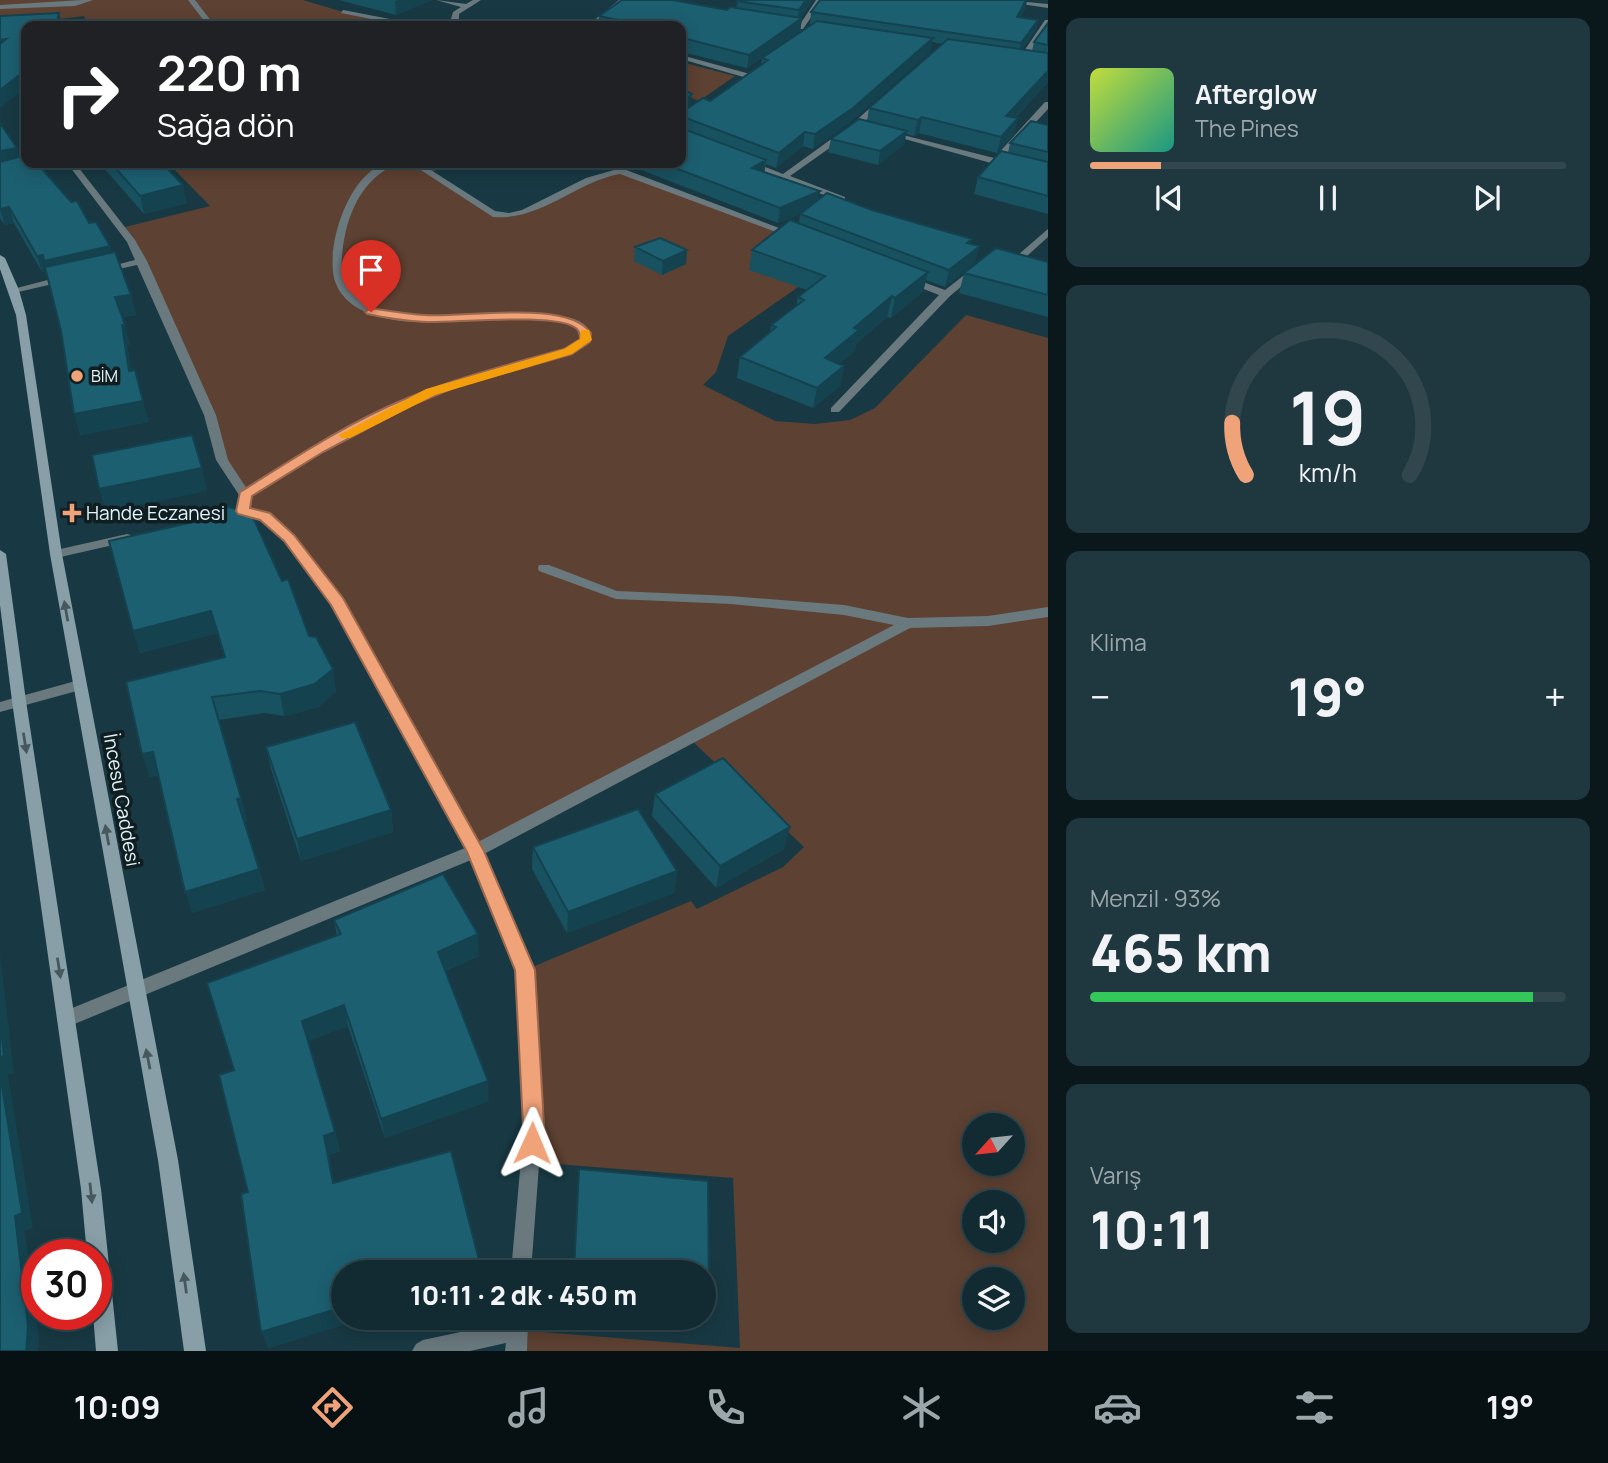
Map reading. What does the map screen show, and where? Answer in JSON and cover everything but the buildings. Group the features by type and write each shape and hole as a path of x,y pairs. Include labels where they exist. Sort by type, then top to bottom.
{"main road":[{"name":"İncesu Caddesi","path":"0,258 21,315 56,554 168,1160 195,1351"},
{"path":"0,554 91,1189 107,1351"}],"street":[{"path":"0,7 75,4 90,0"},
{"path":"191,0 208,21"},
{"path":"439,0 466,6"},
{"path":"456,21 455,13 478,0"},
{"path":"597,21 624,0 637,2"},
{"path":"800,27 820,0"},
{"path":"1007,0 1048,6"},
{"path":"343,12 390,21"},
{"path":"1022,60 1048,22"},
{"path":"787,25 813,29 802,37"},
{"path":"686,58 747,76"},
{"path":"1008,58 1035,62"},
{"path":"736,84 758,68"},
{"path":"784,177 855,125 884,100"},
{"path":"996,161 1048,104"},
{"path":"855,125 868,129"},
{"path":"881,132 1022,168"},
{"path":"733,157 849,202"},
{"path":"0,173 22,168"},
{"path":"75,168 132,242 142,261 159,307 210,415 222,460 245,495 243,511"},
{"path":"245,495 318,449 418,397 568,351 586,340 580,326 558,319 502,316 426,319 371,312 358,306 340,285 335,270 336,251 351,203 373,175 383,168"},
{"path":"422,168 500,216 516,216 602,174 621,171 806,240"},
{"path":"1025,266 1009,262 1048,232"},
{"path":"91,272 142,261"},
{"path":"835,410 946,294 984,264"},
{"path":"14,290 78,275"},
{"path":"895,275 946,294"},
{"path":"203,520 243,511 265,516 289,538 337,602 475,851 525,970 533,1125 523,1260"},
{"path":"56,554 136,535"},
{"path":"544,568 616,595 731,600 844,610 908,623 988,621 1048,612"},
{"path":"66,1020 475,851 908,623"},
{"path":"0,707 79,685"},
{"path":"423,1351 517,1333"}],"shaded area":[{"path":"0,0 303,0 388,21 86,21 84,16 21,21 21,24 0,26"},
{"path":"686,63 735,76 699,101 686,96"},
{"path":"173,168 442,168 430,172 500,216 510,217 614,171 844,255 728,336 716,372 703,385 775,421 815,424 850,420 875,408 966,315 1048,338 1048,1351 520,1351 517,1330 740,1348 733,1178 531,1162 525,970 691,901 697,909 783,867 804,847 689,738 475,851 337,602 265,516 243,511 245,495 222,460 210,415 121,228 210,206"}],"slow traffic":[{"path":"345,435 430,392 568,351 586,340 585,332"}],"place":[{"name":"BİM","path":"77,376"},
{"name":"Hande Eczanesi","path":"72,513"}],"route":[{"path":"371,312 426,319 502,316 558,319 580,326 585,333 586,340 568,351 451,385 406,403 318,449 245,495 243,511 265,516 289,538 337,602 475,851 525,970 532,1143"}]}
